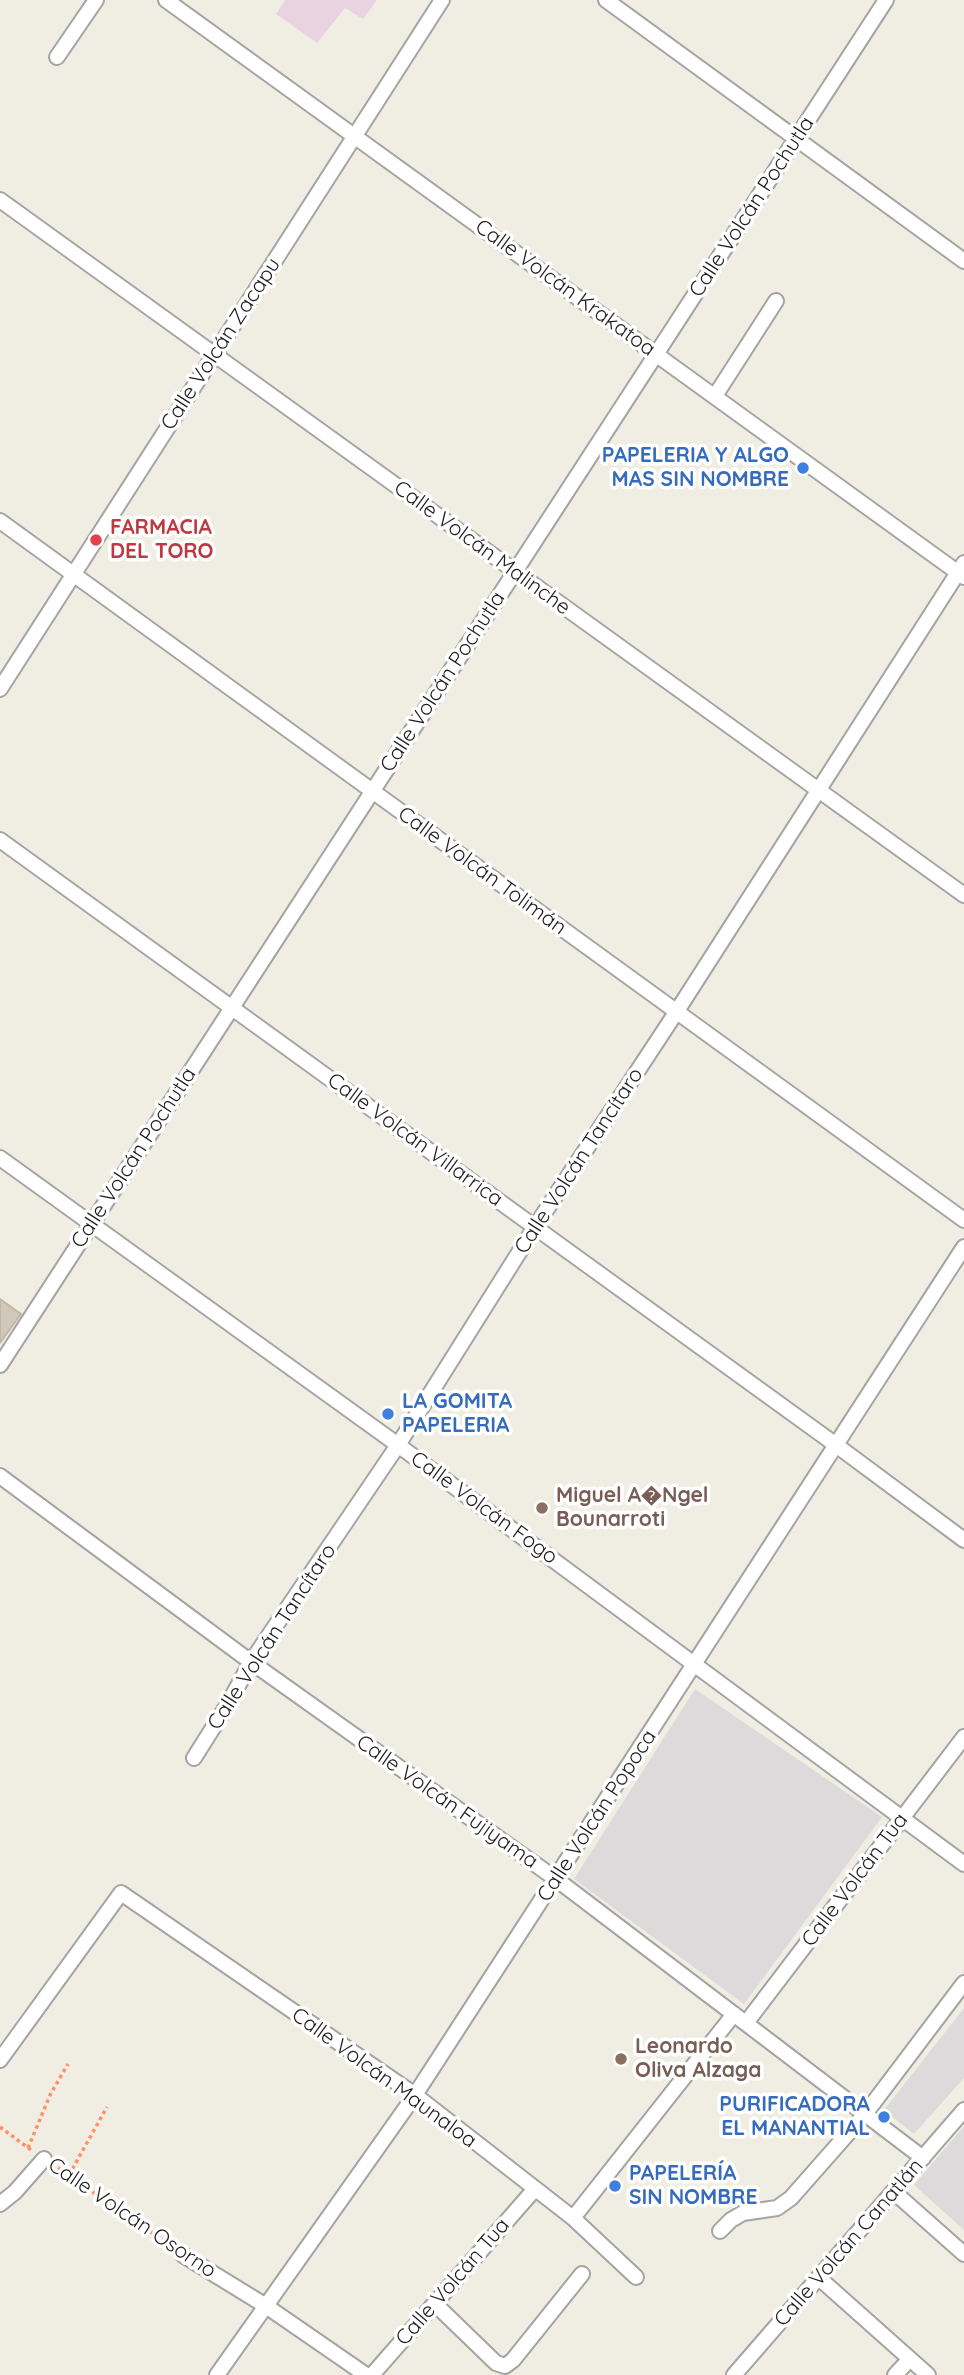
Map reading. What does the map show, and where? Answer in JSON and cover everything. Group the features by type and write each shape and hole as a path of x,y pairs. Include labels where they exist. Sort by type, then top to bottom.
{"street":[{"path":"57,57 96,0"},
{"name":"Calle Volcán Krakatoa","path":"166,0 962,571"},
{"name":"Calle Volcán Zacapu","path":"0,689 442,0"},
{"path":"606,0 964,261"},
{"name":"Calle Volcán Pochutla","path":"0,1365 886,0"},
{"name":"Calle Volcán Malinche","path":"0,200 964,895"},
{"path":"715,396 776,301"},
{"name":"Calle Volcán Tolimán","path":"0,521 964,1220"},
{"name":"Calle Volcán Tancítaro","path":"194,1758 251,1662 398,1445 535,1227 962,571"},
{"name":"Calle Volcán Villarrica","path":"0,840 964,1540"},
{"name":"Calle Volcán Fogo","path":"0,1158 696,1663 964,1864"},
{"name":"Calle Volcán Popoca","path":"217,2375 415,2095 964,1247"},
{"name":"Calle Volcán Fujiyama","path":"0,1476 251,1662 556,1879 923,2158"},
{"name":"Calle Volcán Tua","path":"573,2218 740,2018 903,1817 964,1737"},
{"name":"Calle Volcán Maunaloa","path":"0,2060 121,1893 415,2095 573,2218 636,2277"},
{"path":"720,2231 743,2213 777,2208 791,2198 865,2114 964,1983"},
{"name":"Calle Volcán Canatlán","path":"734,2375 964,2110"},
{"path":"0,2204 15,2192 44,2158"},
{"name":"Calle Volcán Tua","path":"372,2375 534,2190"},
{"path":"894,2192 964,2254"},
{"name":"Calle Volcán Osorno","path":"183,2255 266,2306 366,2375"},
{"path":"435,2304 496,2363 505,2366 513,2360 582,2274"},
{"path":"819,2278 928,2375"},
{"path":"895,2375 910,2359"}],"path":[{"path":"28,2148 51,2093 68,2064"},
{"path":"69,2175 107,2107"},
{"name":"Calle Volcán Osorno","path":"0,2127 183,2255"}],"shaded area":[{"path":"285,0 377,0 363,19 345,8 317,43 276,14"},
{"path":"695,1689 882,1817 744,2004 574,1879"},
{"path":"964,2008 964,2078 914,2134 884,2110"},
{"path":"964,2126 964,2230 914,2185"}],"building":[{"path":"0,1299 21,1314 0,1343"}],"place":[{"name":"PAPELERIA Y ALGO MAS SIN NOMBRE","path":"803,468"},
{"name":"FARMACIA DEL TORO","path":"96,540"},
{"name":"LA GOMITA PAPELERIA","path":"388,1414"},
{"name":"Miguel A�Ngel Bounarroti","path":"542,1508"},
{"name":"Leonardo Oliva Alzaga","path":"621,2059"},
{"name":"PURIFICADORA EL MANANTIAL","path":"884,2117"},
{"name":"PAPELERÍA SIN NOMBRE","path":"615,2186"}]}
